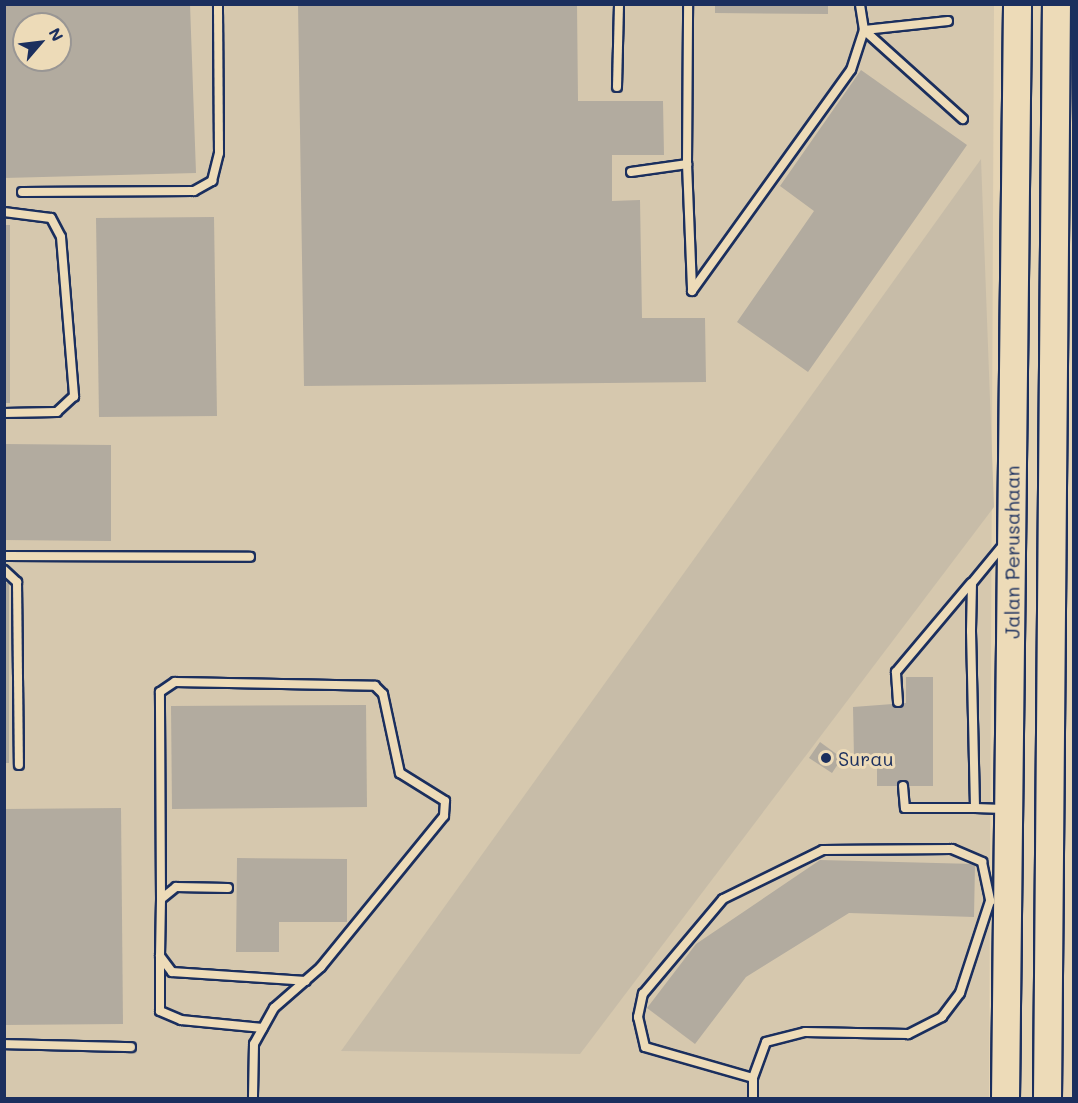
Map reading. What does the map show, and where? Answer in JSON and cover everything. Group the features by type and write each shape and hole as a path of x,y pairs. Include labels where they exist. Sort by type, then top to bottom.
{"main road":[{"name":"Jalan Perusahaan","path":"1005,1098 1011,809 1017,4"},
{"name":"Jalan Perusahaan","path":"1047,1098 1056,4"}],"lane":[{"path":"22,192 194,191 212,181 219,153 218,4"},
{"path":"617,87 619,4"},
{"path":"688,4 687,164 692,291 851,70 864,30 860,4"},
{"path":"864,30 948,21"},
{"path":"864,30 963,119"},
{"path":"631,172 687,164"},
{"path":"4,212 51,218 62,237 74,396 57,412 4,413"},
{"path":"898,702 896,672 1012,535"},
{"path":"4,556 250,557"},
{"path":"4,570 17,582 19,765"},
{"path":"972,583 975,808"},
{"path":"253,1098 254,1044 263,1028 274,1008 306,981 444,816 445,801 400,773 383,694 375,686 175,682 160,692 160,1011 181,1020 263,1028"},
{"path":"903,786 905,808 1011,809"},
{"path":"753,1078 645,1047 638,1017 643,993 723,898 823,850 952,849 982,862 990,901 960,993 942,1017 908,1034 805,1032 766,1042 753,1078 753,1098"},
{"path":"161,899 176,887 228,888"},
{"path":"160,956 172,972 306,981"},
{"path":"4,1044 131,1047"}],"shaded area":[{"path":"5,5 994,5 989,1098 5,1098"},
{"path":"981,159 994,507 580,1054 341,1051"}],"building":[{"path":"4,4 190,4 196,173 4,178"},
{"path":"298,4 577,4 578,101 663,101 664,155 612,155 612,201 640,200 642,318 705,318 706,382 304,386"},
{"path":"715,4 828,4 828,14 715,13"},
{"path":"861,70 967,145 808,372 737,322 814,211 780,186"},
{"path":"214,217 217,416 99,417 96,218"},
{"path":"4,225 10,225 10,403 4,403"},
{"path":"4,444 111,445 111,541 4,540"},
{"path":"4,583 9,583 9,763 4,763"},
{"path":"906,677 933,677 933,786 877,786 877,758 854,759 853,707 906,703"},
{"path":"366,705 367,807 172,809 171,706"},
{"name":"Surau","path":"820,742 842,758 832,773 809,758"},
{"path":"121,808 123,1024 4,1025 4,809"},
{"path":"237,858 347,859 347,922 279,922 279,952 236,952"},
{"path":"820,860 975,864 974,917 849,913 746,977 695,1044 647,1008 696,944"}],"place":[{"name":"Surau","path":"826,758"}]}
